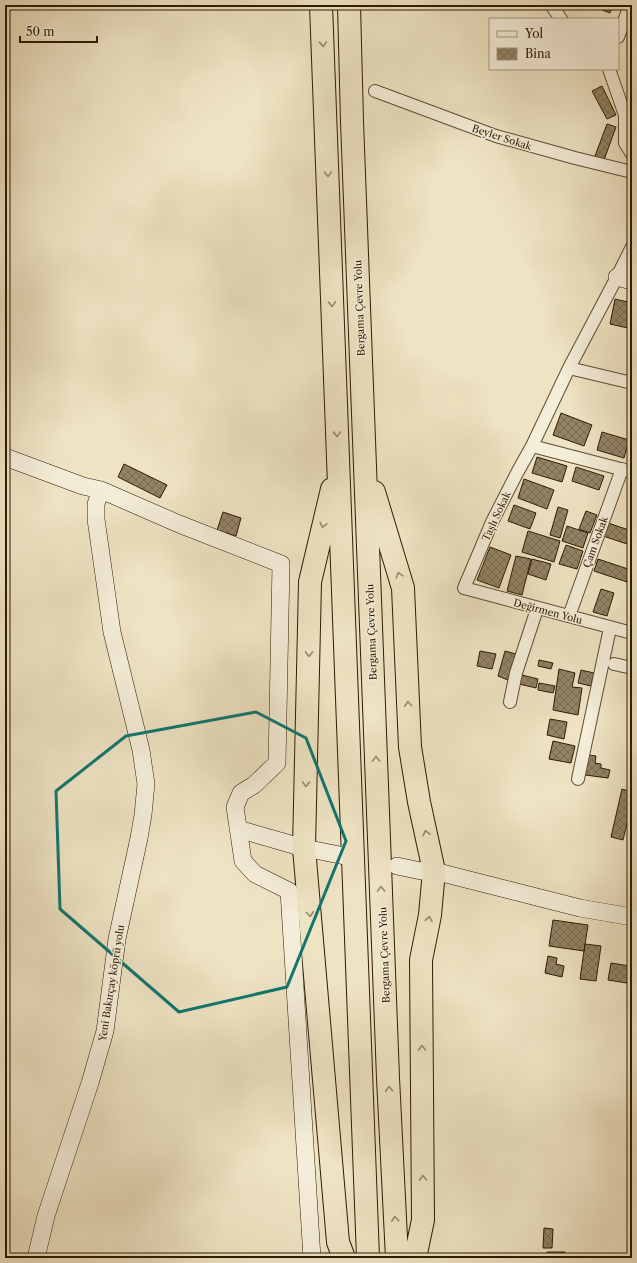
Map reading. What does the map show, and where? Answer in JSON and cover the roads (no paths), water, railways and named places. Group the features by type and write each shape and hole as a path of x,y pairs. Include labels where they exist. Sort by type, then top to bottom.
{"highway":[{"path":"322,5 368,1258"},
{"name":"Bergama Çevre Yolu","path":"349,5 352,121 388,1078 397,1258"},
{"path":"338,460 310,582 304,848 338,1242 344,1258"},
{"path":"365,463 403,588 410,747 419,802 434,871 430,915 421,960 423,1220 415,1258"}],"street":[{"path":"552,5 561,13"},
{"path":"619,34 630,5"},
{"path":"609,70 625,115 625,143 632,154"},
{"name":"Beyler Sokak","path":"375,91 496,136 632,172"},
{"name":"Taşlı Sokak","path":"464,588 492,522 516,473 532,446 569,368 625,279 632,247"},
{"path":"569,368 628,382"},
{"path":"532,446 627,470"},
{"path":"5,457 83,486 101,490 179,524 281,564 277,763 254,785 241,793 235,807 243,861 255,874 289,891 312,1258"},
{"name":"Çam Sokak","path":"569,616 627,470"},
{"name":"Yeni Bakırçay köprü yolu","path":"36,1258 46,1216 90,1083 105,1031 117,939 139,838 146,784 141,750 112,632 96,519 96,504 101,490"},
{"name":"Değirmen Yolu","path":"464,588 632,634"},
{"path":"510,702 516,673 537,609"},
{"path":"578,779 610,628"},
{"path":"614,664 632,668"},
{"path":"238,829 304,848 345,856"},
{"path":"397,866 421,871 434,871 580,908 632,917"}]}
